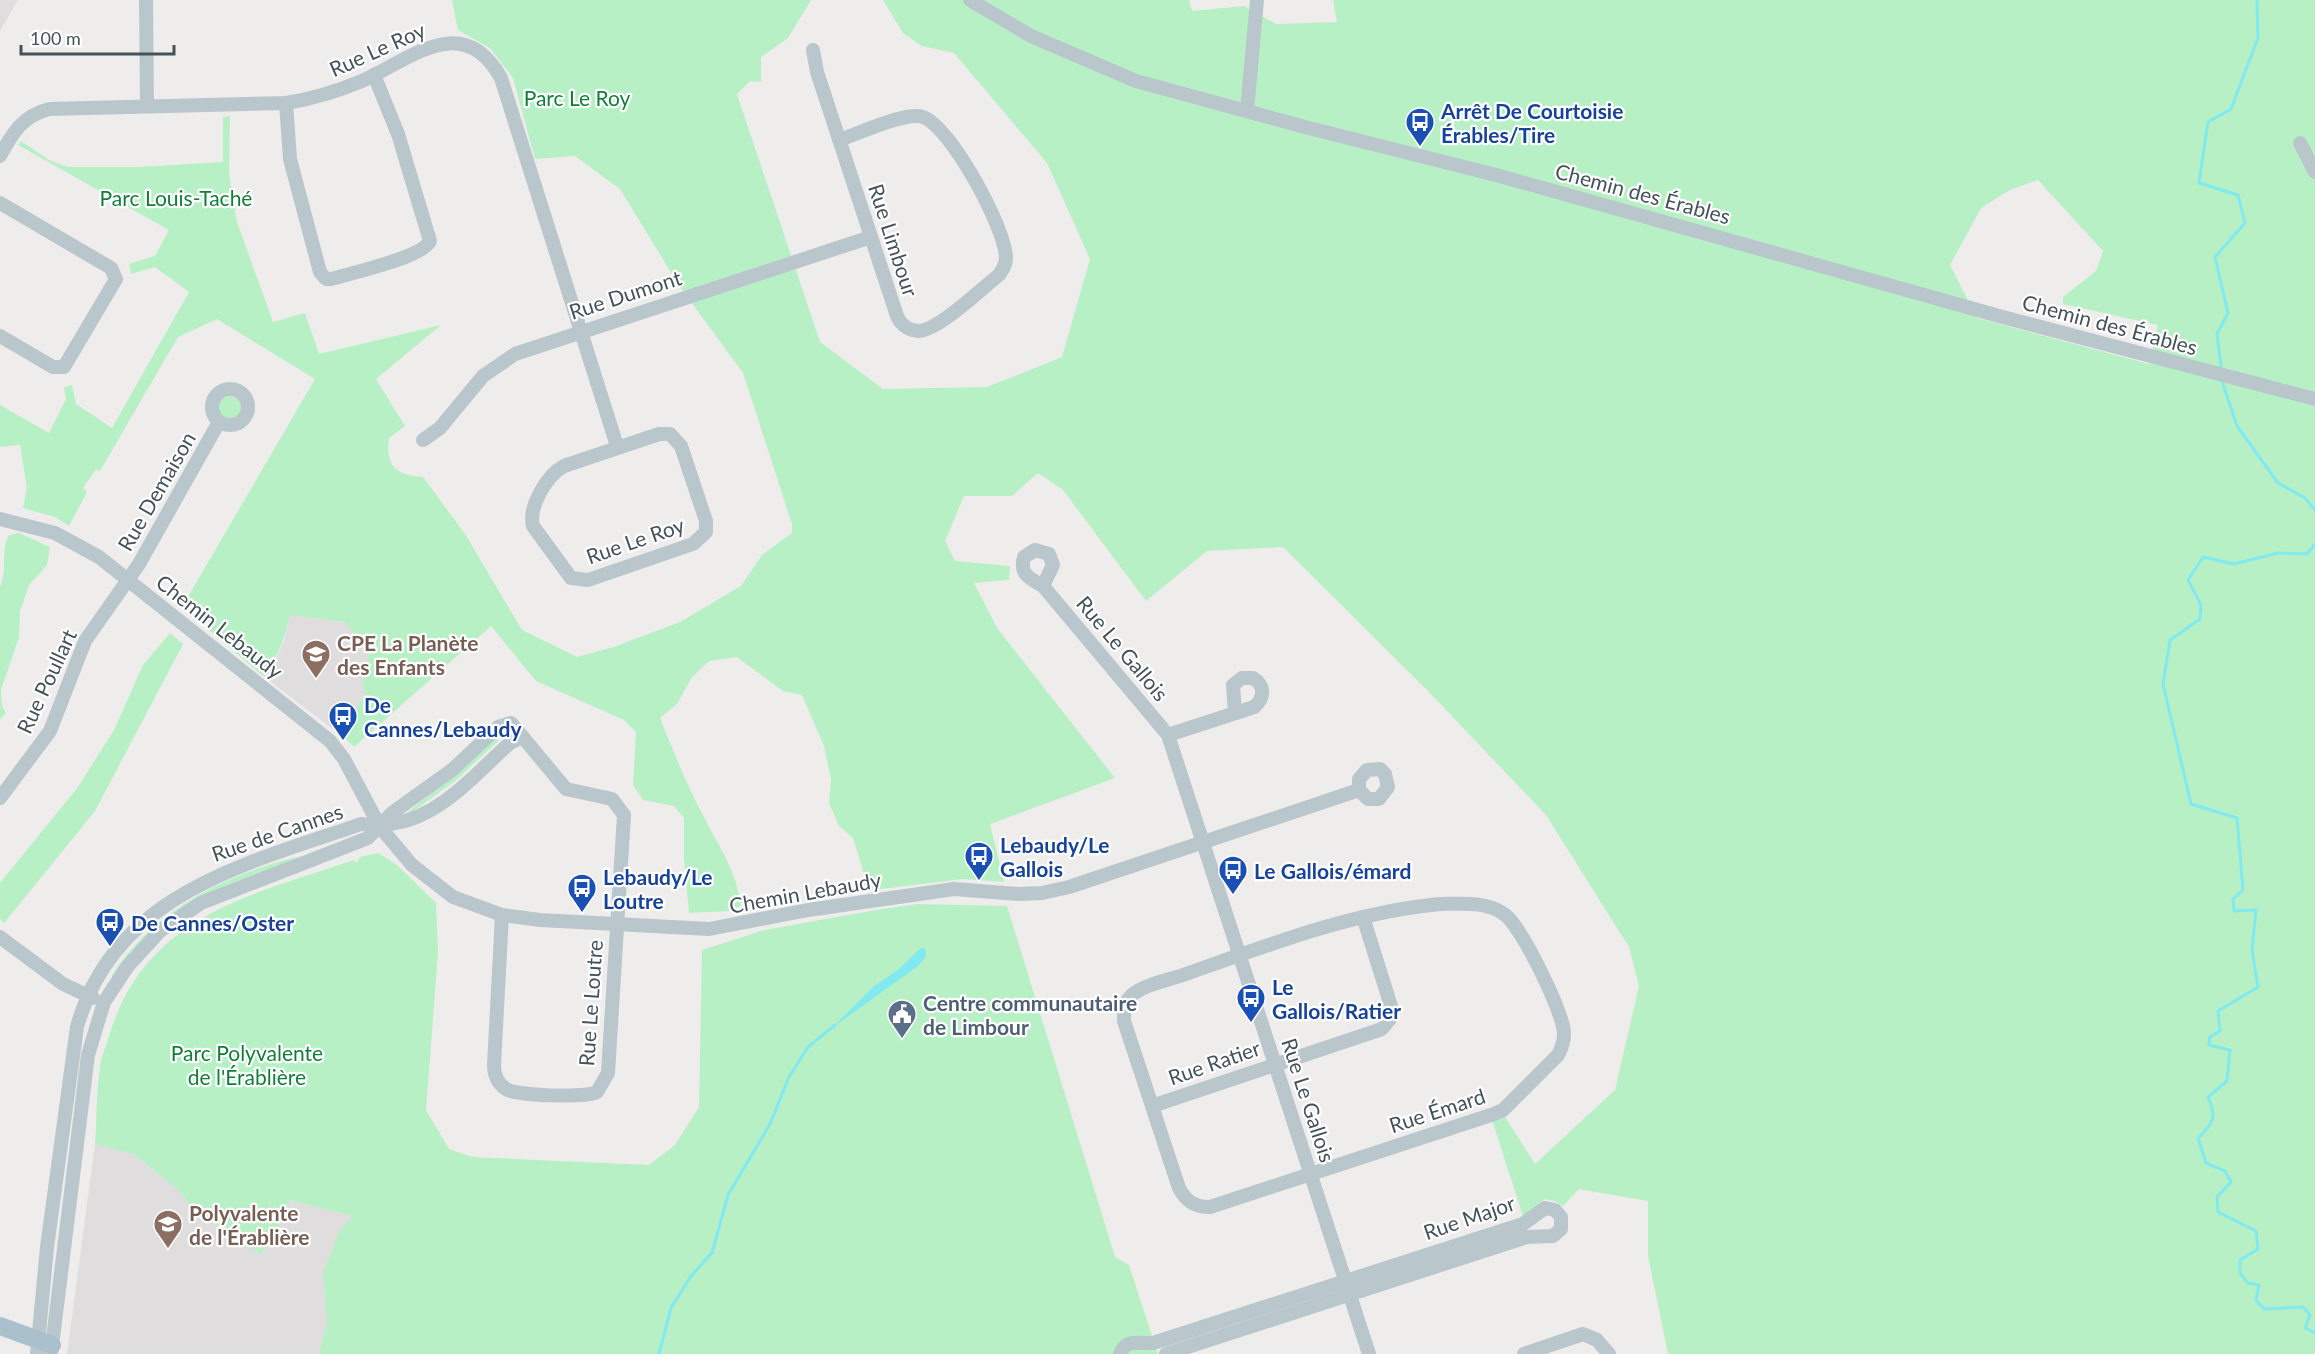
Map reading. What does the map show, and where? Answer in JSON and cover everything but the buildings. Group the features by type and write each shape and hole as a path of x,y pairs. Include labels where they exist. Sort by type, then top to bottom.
{"main road":[{"path":"0,1326 45,1348"}],"street":[{"path":"146,0 147,106"},
{"name":"Chemin des Érables","path":"970,0 1031,36 1136,81 1530,184 1999,316 2315,399"},
{"path":"1247,111 1257,0"},
{"name":"Rue Le Roy","path":"0,156 20,125 40,111 286,103 322,95 374,75 421,49 446,42 476,50 492,63 505,89 617,446"},
{"name":"Rue Limbour","path":"813,50 817,72 839,140 897,316 900,323 921,331 936,324 999,274 1006,263 1005,249 973,174 934,124 915,116 839,140"},
{"path":"286,103 290,159 320,272 326,279 331,279 377,266 422,251 430,241 398,134 374,75"},
{"path":"2301,143 2315,172"},
{"path":"0,202 111,268 116,279 64,367 53,367 0,336"},
{"name":"Rue Dumont","path":"423,440 440,428 483,376 504,360 526,349 871,237"},
{"name":"Rue Demaison","path":"128,579 139,564 219,422"},
{"name":"Rue Le Roy","path":"664,433 675,437 681,446 706,521 706,532 693,544 588,580 571,578 533,526 533,507 557,470 617,446 664,433"},
{"name":"Chemin Lebaudy","path":"0,519 39,528 63,537 99,557 128,579 330,741 344,759 380,827 412,865 438,886 466,903 502,915 709,929 808,910 954,889 1018,894 1042,893 1069,887 1359,790"},
{"name":"Rue Poullart","path":"0,798 50,731 85,641 128,579"},
{"name":"Rue Le Gallois","path":"1043,586 1168,735 1369,1354"},
{"path":"1168,735 1235,712"},
{"name":"Rue Le Loutre","path":"380,827 392,813 452,770 498,727 512,723 566,789 604,795 612,799 621,809 625,823 616,924 608,1073 602,1087 585,1095 517,1092 505,1088 496,1078 494,1072 502,915"},
{"path":"380,827 400,825 445,803 510,743 523,737"},
{"name":"Rue de Cannes","path":"45,1348 71,1056 76,1027 87,996 106,964 129,935 156,910 191,887 226,871 361,824 380,827"},
{"name":"Rue de Cannes","path":"45,1348 88,1056 104,1002 139,952 160,931 186,911 228,891 368,838 380,827"},
{"name":"Rue Émard","path":"1440,904 1471,904 1502,912 1518,928 1525,939 1561,1019 1564,1033 1562,1047 1503,1110 1210,1207 1194,1205 1179,1188 1124,1021 1125,1004 1137,992 1240,956 1363,917 1398,909 1440,904"},
{"name":"Rue Ratier","path":"1152,1106 1376,1032 1387,1024 1391,1012 1389,997 1363,917"},
{"path":"0,937 63,984 104,1002"},
{"name":"Rue Major","path":"1120,1354 1124,1346 1132,1342 1153,1342 1347,1287 1527,1237 1553,1236 1562,1226 1561,1217 1555,1210 1545,1208 1523,1224 1347,1287 1166,1354"},
{"path":"1524,1354 1583,1334 1597,1341 1609,1354"}],"shaded area":[{"path":"0,0 18,0 0,31"},
{"name":"CPE La Planète des Enfants","path":"290,615 345,622 369,649 363,684 365,694 348,723 346,739 263,676 275,661 285,639"},
{"name":"Polyvalente de l'Érablière","path":"95,1144 135,1155 178,1190 194,1210 261,1254 278,1229 289,1200 354,1216 319,1354 67,1354"}],"green space":[{"path":"452,0 811,0 788,38 761,57 761,82 750,81 737,94 820,342 883,389 987,387 1062,357 1090,259 1047,163 954,53 922,46 903,33 883,0 1189,0 1192,11 1244,6 1276,24 1337,22 1333,0 2315,0 2315,1354 1668,1354 1648,1256 1648,1201 1579,1189 1563,1206 1545,1199 1523,1216 1492,1120 1504,1115 1535,1164 1615,1090 1639,986 1629,947 1546,815 1429,692 1283,547 1207,551 1146,601 1063,490 1038,473 1012,496 964,496 945,541 955,561 1010,566 1009,580 974,583 997,628 1115,778 990,824 1004,882 963,879 873,890 864,874 853,838 839,826 829,803 831,779 824,746 802,695 783,691 737,657 709,661 692,677 677,704 660,718 693,796 732,872 741,906 729,911 689,913 684,859 684,818 674,806 643,800 633,785 636,732 624,720 536,681 491,626 354,747 346,739 348,723 365,694 363,684 369,650 345,622 290,615 280,647 263,676 182,607 315,379 217,319 178,337 100,471 96,469 83,488 87,492 69,526 55,517 23,508 27,488 20,445 0,447 0,405 49,433 66,399 64,387 72,385 76,404 112,428 189,292 155,267 131,274 129,264 155,256 169,230 18,145 21,141 49,160 68,167 139,167 223,162 223,117 230,116 229,174 237,222 273,322 305,313 319,354 441,325 376,379 405,426 389,438 389,456 394,467 399,471 423,477 465,534 522,630 577,657 614,647 680,622 741,586 762,555 792,533 792,524 743,373 680,287 620,189 575,156 535,159 513,78 490,48 458,30","holes":["2038,180 2103,251 2096,271 2063,297 2063,304 2158,325 2149,364 1977,318 1950,265 1981,208 2010,190"]},
{"path":"230,396 239,399 242,408 239,417 230,420 221,417 218,408 221,399"},
{"path":"19,533 50,547 47,565 29,585 20,611 19,637 1,690 2,706 6,713 0,719 0,587 4,574 6,541 9,535"},
{"path":"170,633 183,644 95,811 4,923 0,919 0,883 78,787 114,730 143,665"},
{"path":"497,737 500,737 496,743 455,781 412,812 408,812 450,779"},
{"name":"Parc Polyvalente de l'Érablière","path":"378,853 396,864 436,903 438,952 426,1110 449,1149 472,1157 649,1165 675,1145 699,1107 702,950 765,930 876,910 918,904 1007,906 1115,1257 1129,1265 1158,1354 319,1354 327,1322 323,1273 340,1230 353,1216 289,1200 278,1229 261,1254 194,1210 178,1190 135,1155 95,1144 99,1076 109,1036 126,995 148,963 174,937 205,916 239,900 354,860 356,863 360,857"},
{"path":"300,856 276,869 203,896 112,979 112,975 130,951 171,913 219,884 245,873"}],"water":[{"path":"921,948 926,949 926,956 918,966 832,1028 873,987 898,970"}],"waterway":[{"path":"2221,366 2217,334 2228,313 2215,257 2245,223 2238,195 2199,183 2208,122 2231,109 2258,38 2257,0"},
{"path":"2222,381 2237,426 2278,483 2305,498 2315,510"},
{"path":"2315,544 2307,554 2278,553 2234,564 2203,557 2188,580 2201,605 2200,619 2170,640 2163,684 2191,804 2237,818 2243,890 2233,899 2234,911 2256,910 2252,950 2258,987 2218,1011 2220,1031 2210,1037 2209,1045 2230,1050 2227,1081 2208,1097 2213,1115 2211,1124 2198,1138 2206,1163 2225,1171 2231,1182 2217,1197 2218,1212 2256,1231 2258,1249 2240,1260 2240,1273 2248,1283 2259,1285 2256,1300 2264,1309 2303,1307 2310,1315 2305,1328 2315,1333"},
{"path":"659,1354 671,1308 691,1276 712,1253 728,1195 770,1124 789,1077 808,1047 835,1025"}],"place":[{"name":"Arrêt De Courtoisie Érables/Tire","path":"1420,148"},
{"name":"CPE La Planète des Enfants","path":"316,680"},
{"name":"De Cannes/Lebaudy","path":"343,742"},
{"name":"Lebaudy/Le Gallois","path":"979,882"},
{"name":"Le Gallois/émard","path":"1233,896"},
{"name":"Lebaudy/Le Loutre","path":"582,914"},
{"name":"De Cannes/Oster","path":"110,948"},
{"name":"Le Gallois/Ratier","path":"1251,1024"},
{"name":"Centre communautaire de Limbour","path":"902,1040"},
{"name":"Polyvalente de l'Érablière","path":"168,1250"}],"park label":[{"name":"Parc Le Roy","path":"577,97"},
{"name":"Parc Louis-Taché","path":"176,197"}]}
